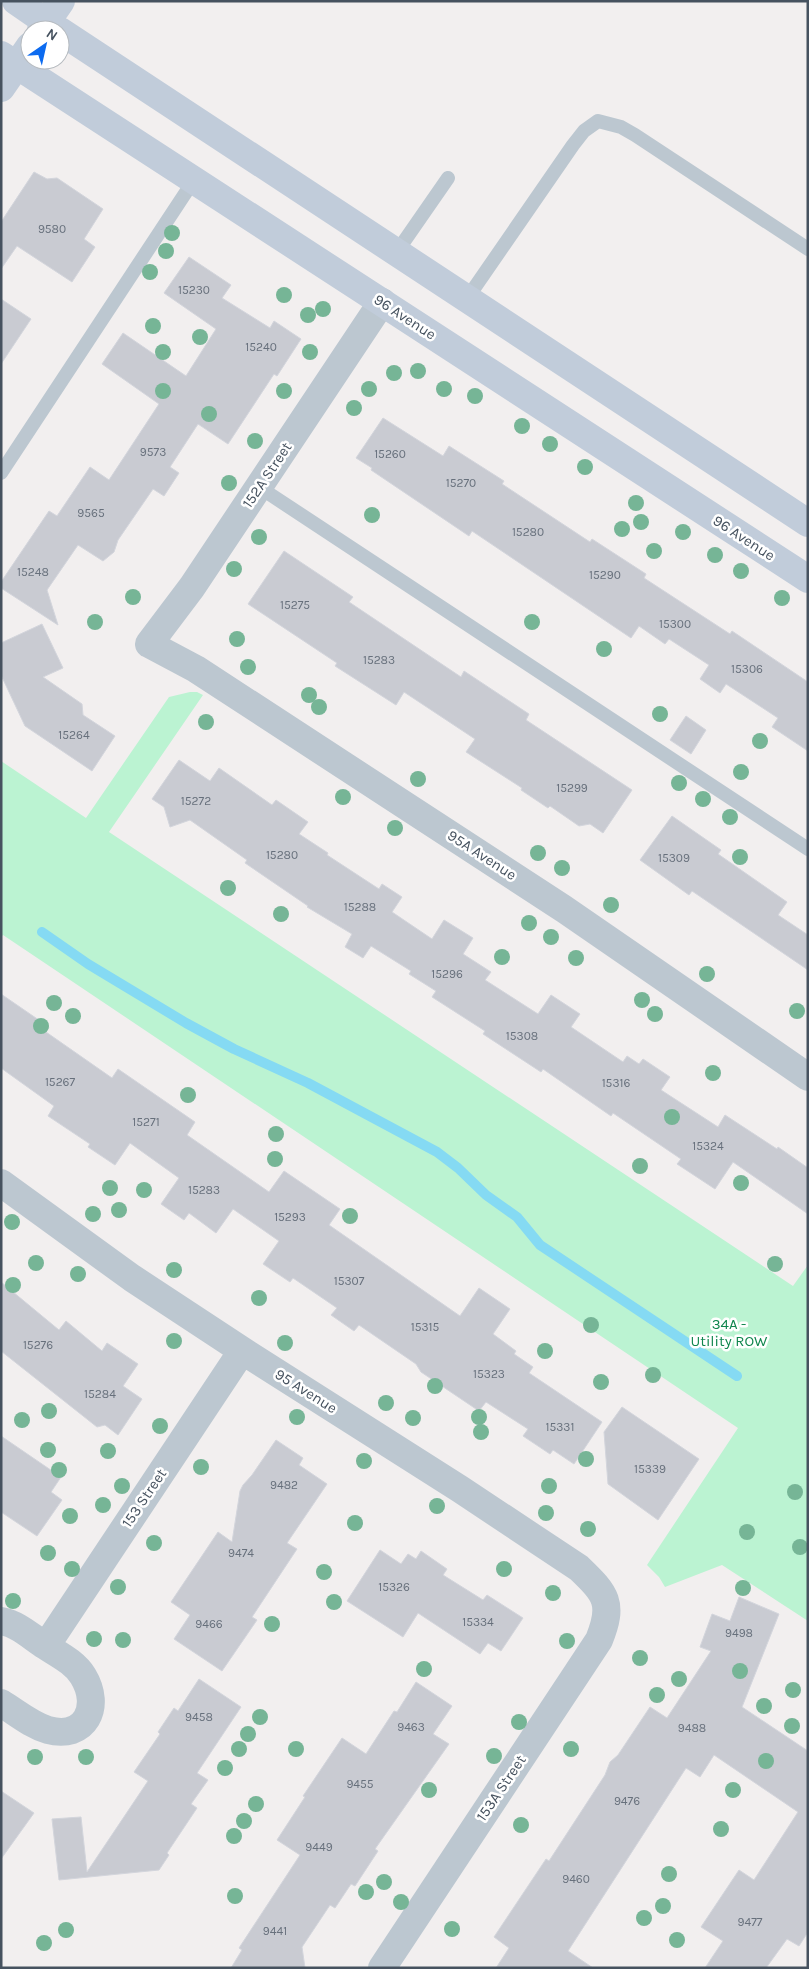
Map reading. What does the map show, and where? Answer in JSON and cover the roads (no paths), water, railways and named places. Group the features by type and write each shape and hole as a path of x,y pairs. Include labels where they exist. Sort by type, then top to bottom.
{"main road":[{"path":"16,1 48,20"},
{"path":"70,34 466,300 808,524"},
{"path":"1,88 16,55"},
{"name":"96 Avenue","path":"16,55 194,180 804,574"}],"street":[{"name":"152A Street","path":"149,644 172,616 382,302"},
{"name":"95A Avenue","path":"149,644 196,669 555,903 808,1076"},
{"name":"95 Avenue","path":"1,1182 132,1278 242,1351 460,1489 579,1568 596,1584 607,1603"},
{"name":"153 Street","path":"46,1646 242,1351"},
{"name":"153A Street","path":"382,1968 599,1640 606,1622 607,1603"},
{"path":"1,1621 14,1624 72,1664 83,1676 91,1700 90,1710 85,1721 75,1730 67,1732 52,1731 37,1726 1,1703"}],"lane":[{"path":"466,300 573,145 584,131 598,121 620,127 635,135 808,249"},
{"path":"396,253 448,178"},
{"path":"1,473 194,180"},
{"path":"259,487 808,849"}],"waterway":[{"path":"42,932 88,964 186,1023 234,1049 308,1083 437,1152 458,1168 486,1195 517,1217 540,1245 737,1376"}],"park label":[{"name":"34A - Utility ROW","path":"729,1332"}]}
